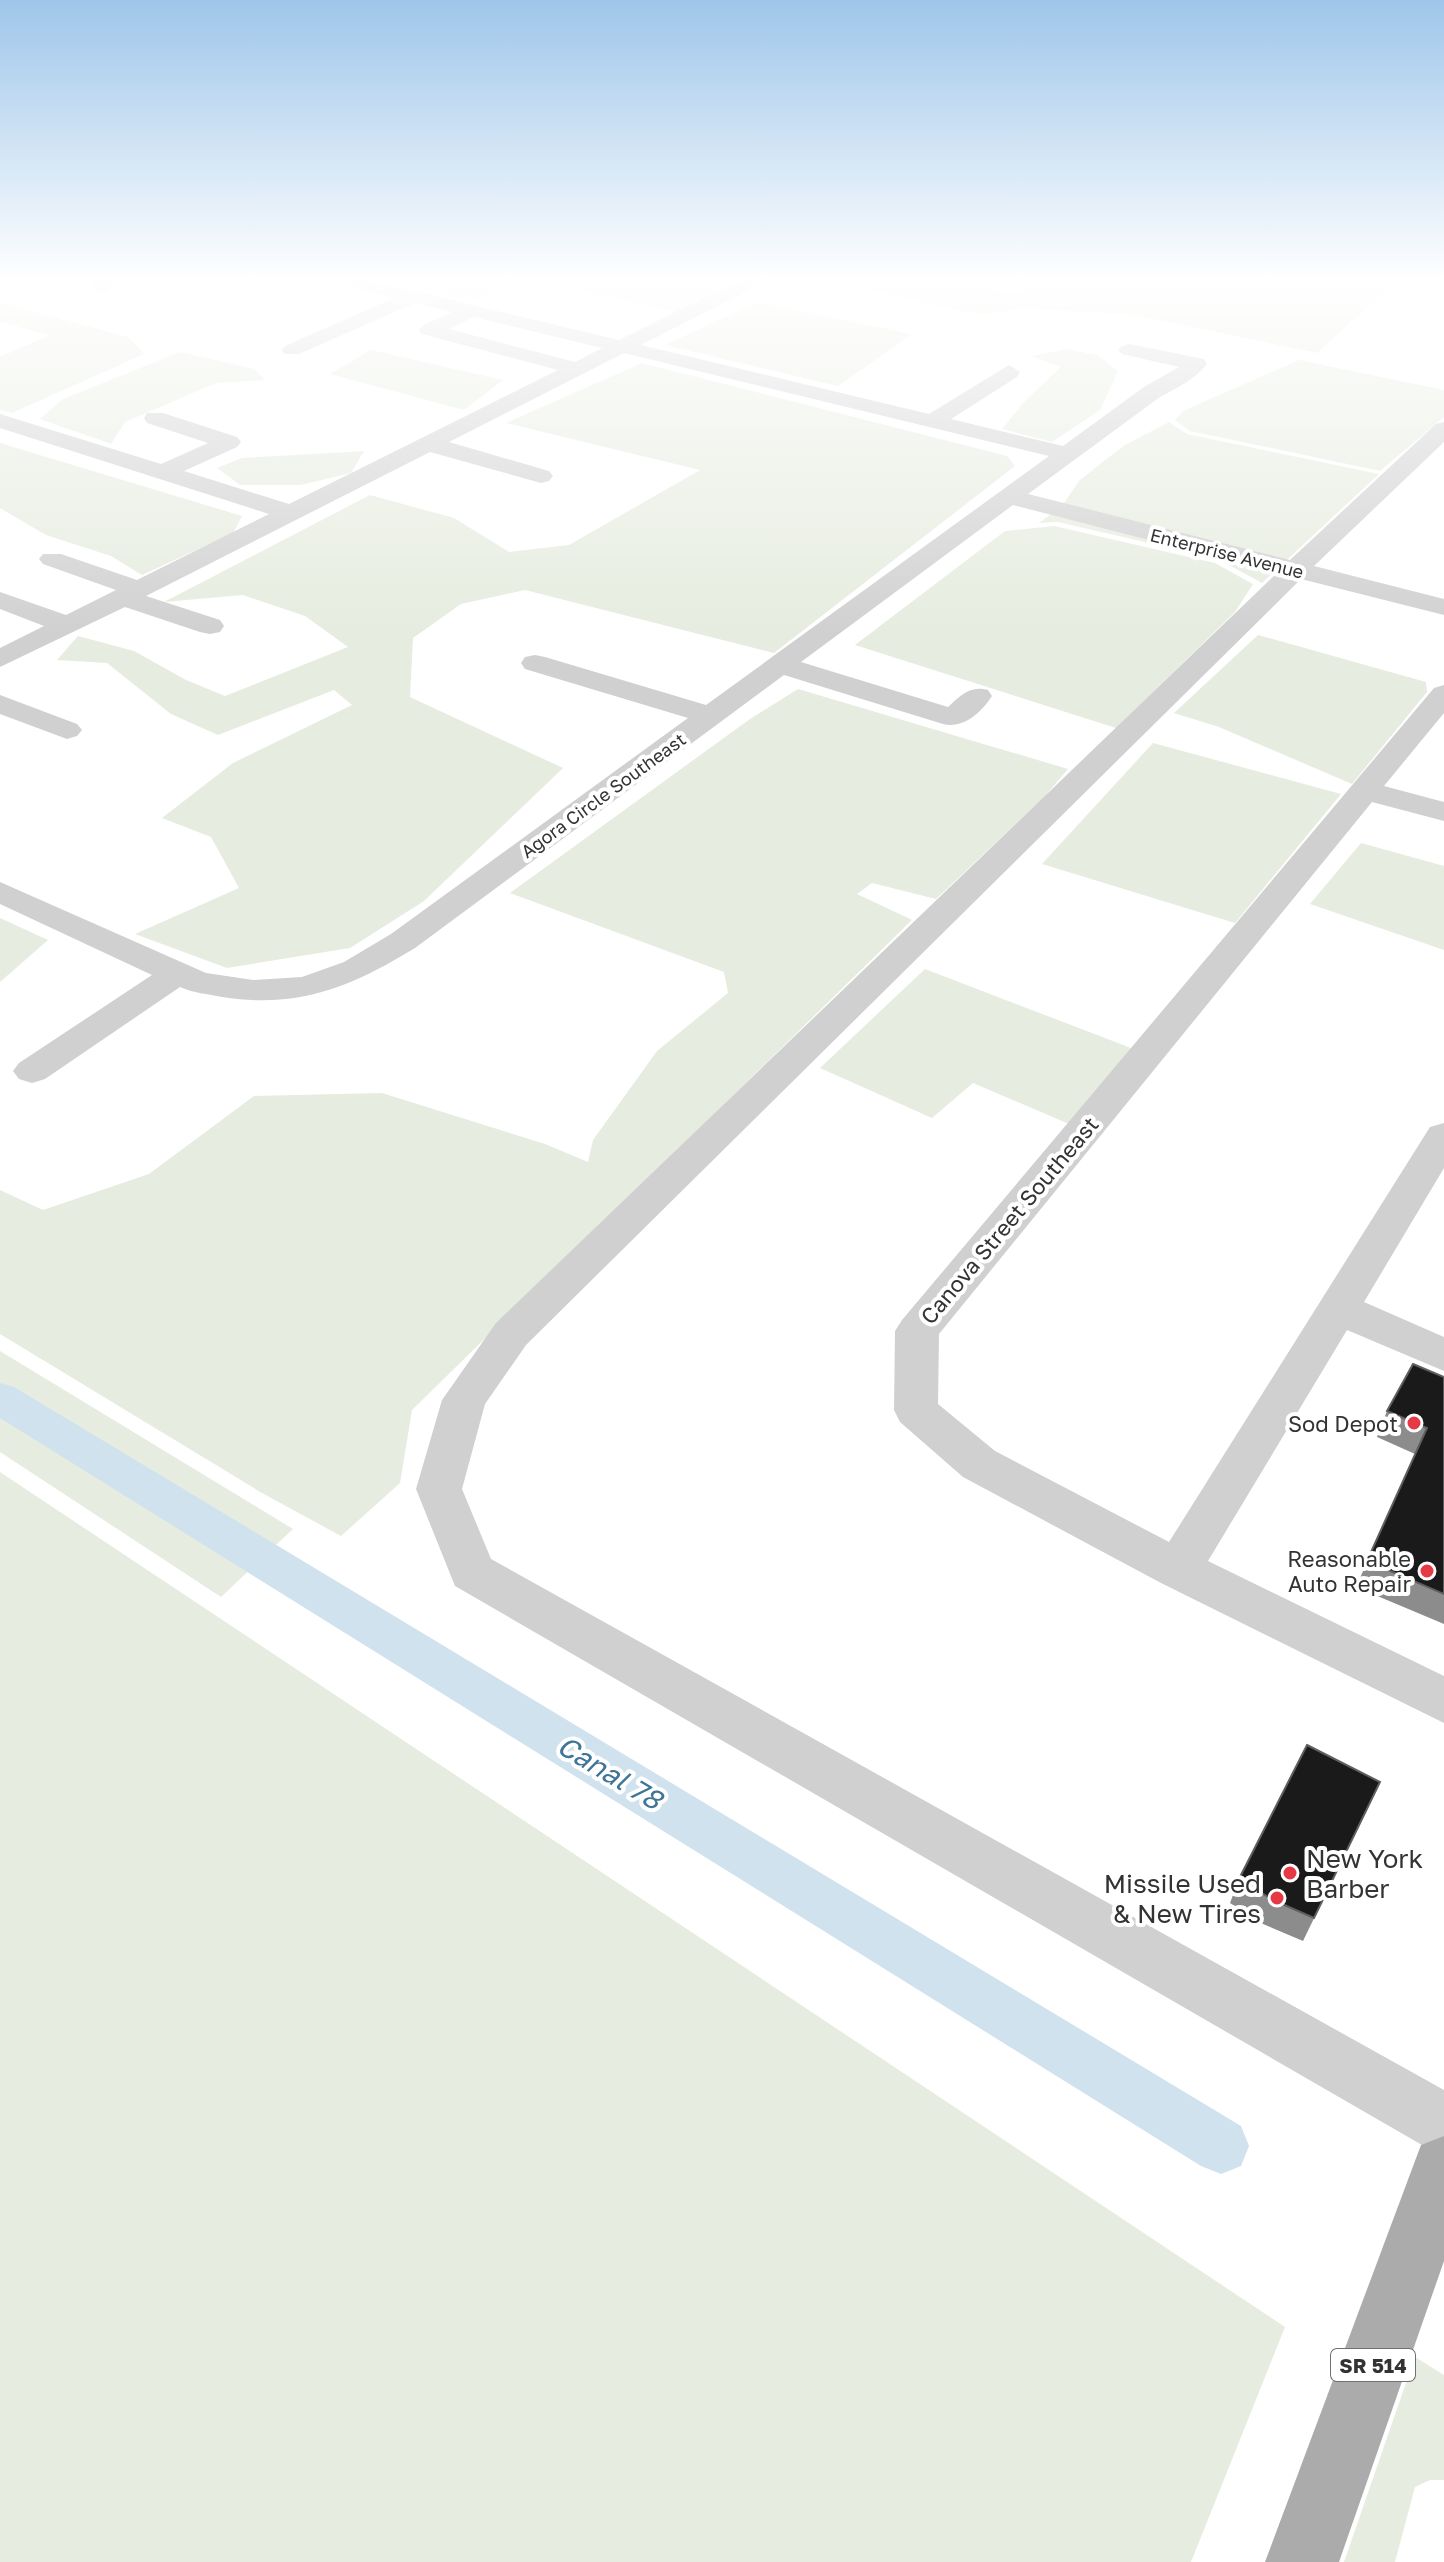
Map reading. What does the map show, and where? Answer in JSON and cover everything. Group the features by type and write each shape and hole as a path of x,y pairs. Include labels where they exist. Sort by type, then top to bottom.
{"main road":[{"name":"SR 514","path":"1302,2562 1444,2168"}],"street":[{"path":"0,659 523,397"},
{"path":"846,397 1068,454"},
{"path":"933,421 971,397"},
{"name":"Agora Circle Southeast","path":"0,892 197,982 253,991 307,987 356,969 403,941 1146,397"},
{"path":"155,418 229,442 163,472"},
{"path":"0,421 292,513"},
{"path":"1444,429 1295,570 511,1334 464,1400 439,1489 472,1572 1444,2123"},
{"path":"429,444 541,476"},
{"name":"Enterprise Avenue","path":"1009,497 1444,607"},
{"path":"52,559 210,626"},
{"path":"0,600 67,625"},
{"path":"535,663 711,716"},
{"path":"781,665 953,718 978,696"},
{"name":"Canova Street Southeast","path":"1444,694 1419,741 1364,790 917,1331 916,1410 979,1464 1178,1569 1444,1701"},
{"path":"0,704 67,730"},
{"path":"1364,790 1444,812"},
{"path":"32,1071 178,973"},
{"path":"1178,1569 1440,1149"},
{"path":"1339,1309 1444,1355"}],"shaded area":[{"path":"0,397 49,397 12,413 0,410"},
{"path":"184,397 125,422 111,444 40,419 63,399"},
{"path":"414,397 481,397 464,410"},
{"path":"566,397 774,397 1007,456 1015,466 774,653 525,590 461,604 413,638 410,697 563,768 424,901 350,948 227,968 135,934 239,888 211,837 162,818 233,763 352,705 334,690 218,735 171,714 107,663 57,660 78,636 134,651 186,680 225,696 348,647 305,616 243,595 164,602 370,495 454,518 509,552 569,545 700,470 506,423"},
{"path":"1030,397 1106,397 1100,410 1052,442 1002,429"},
{"path":"1216,397 1444,397 1444,417 1380,471 1190,431 1175,420 1183,411"},
{"path":"1169,422 1187,434 1379,474 1262,583 1218,559 1058,522 1039,523 1062,506 1079,481 1105,460 1125,445"},
{"path":"0,443 242,516 233,533 142,575 111,556 46,535 0,508"},
{"path":"364,451 351,473 301,485 240,485 217,468 242,458"},
{"path":"1054,526 1215,563 1253,584 1235,612 1116,728 855,645 1005,531"},
{"path":"1258,635 1426,682 1427,692 1352,784 1219,727 1174,713"},
{"path":"798,689 1068,769 1045,796 936,899 872,883 857,894 912,920 412,1410 400,1483 341,1536 262,1493 0,1334 0,1190 43,1210 149,1174 254,1096 382,1093 545,1144 588,1162 593,1140 657,1051 728,993 724,972 510,893 750,719"},
{"path":"1153,743 1341,794 1235,923 1042,864"},
{"path":"1361,843 1444,866 1444,950 1310,904"},
{"path":"0,918 48,940 0,982"},
{"path":"925,969 1131,1048 1069,1124 973,1083 932,1118 820,1068"},
{"path":"0,1351 293,1529 221,1597 0,1452"},
{"path":"0,1472 1285,2327 1191,2562 0,2562"},
{"path":"1415,2357 1444,2375 1444,2480 1430,2480 1415,2487 1395,2562 1344,2562"}],"building":[{"path":"1413,1364 1444,1377 1444,1594 1367,1561 1427,1428 1387,1411"},
{"path":"1307,1745 1380,1782 1314,1918 1273,1900 1239,1879"}],"waterway":[{"name":"Canal 78","path":"0,1398 1221,2146"}],"place":[{"name":"Sod Depot","path":"1414,1423"},
{"name":"Reasonable Auto Repair","path":"1427,1571"},
{"name":"New York Barber","path":"1290,1873"},
{"name":"Missile Used & New Tires","path":"1277,1898"}]}
